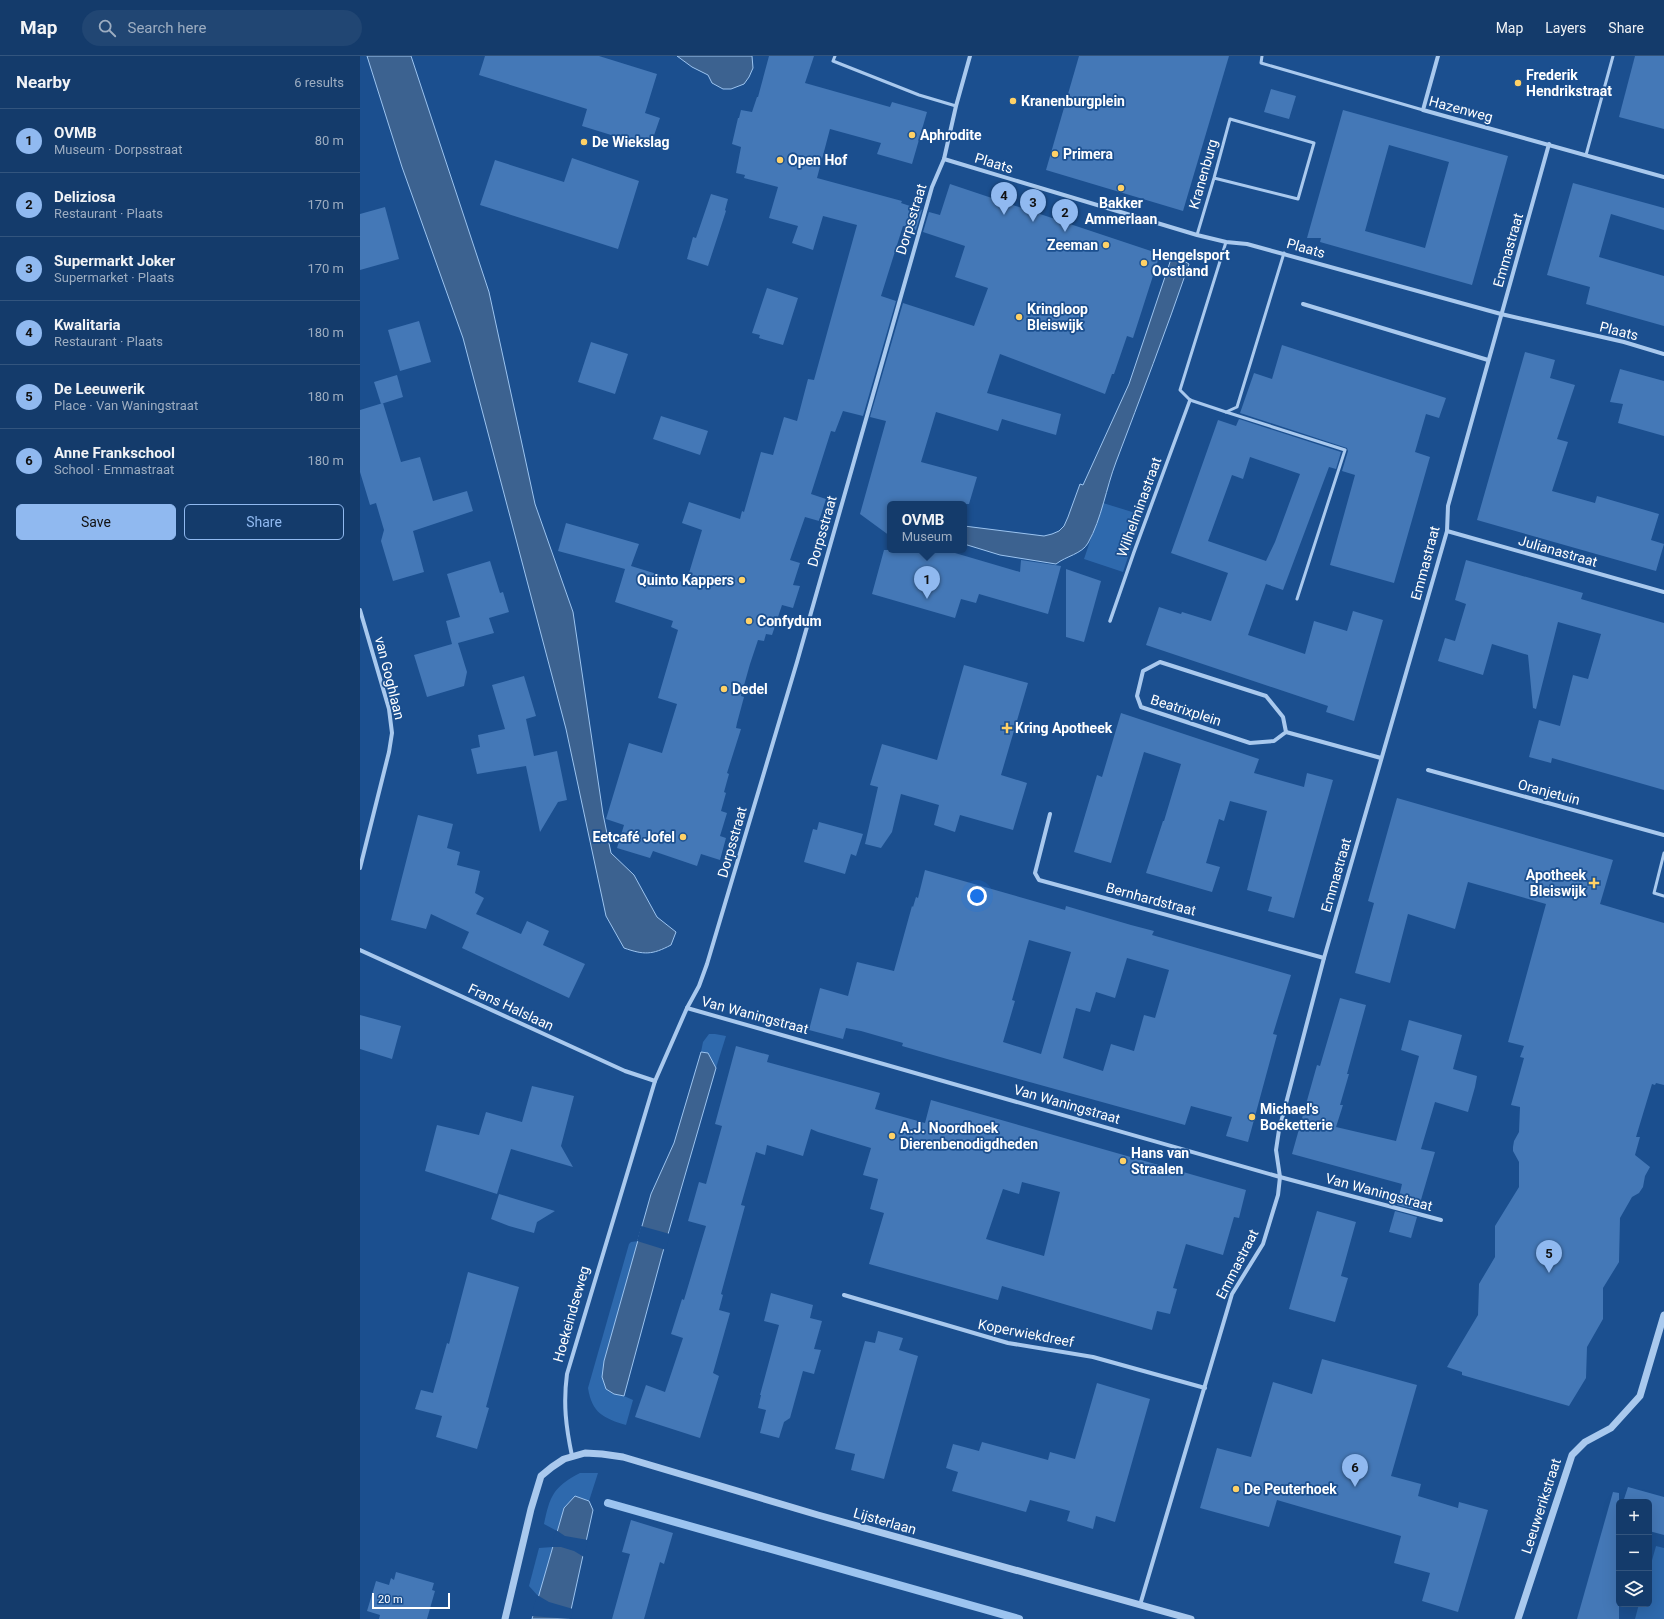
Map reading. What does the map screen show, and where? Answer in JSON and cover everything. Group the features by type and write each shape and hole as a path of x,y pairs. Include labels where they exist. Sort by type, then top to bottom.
{"street":[{"name":"Dorpsstraat","path":"687,1008 699,986 707,964 797,662 932,187 944,159 956,106 970,56"},
{"path":"1423,110 1438,56"},
{"name":"Hazenweg","path":"1423,110 1664,177"},
{"name":"Emmastraat","path":"1140,1605 1232,1294 1263,1244 1278,1195 1280,1177 1276,1150 1279,1130 1324,958 1447,531 1448,506 1549,144"},
{"name":"Plaats","path":"944,159 1197,235 1226,242 1247,244 1284,253 1501,314 1624,342 1664,354"},
{"path":"1303,304 1488,360"},
{"name":"Wilhelminastraat","path":"1110,621 1190,400"},
{"name":"Julianastraat","path":"1447,531 1664,592"},
{"name":"van Goghlaan","path":"360,610 389,709 392,733 390,752 360,868"},
{"name":"Beatrixplein","path":"1160,662 1266,696 1283,717 1286,732 1274,741 1250,743 1141,707 1137,696 1143,672 1160,662"},
{"path":"1286,732 1381,758"},
{"name":"Oranjetuin","path":"1428,770 1664,835"},
{"name":"Bernhardstraat","path":"1050,814 1035,873 1039,880 1324,958"},
{"name":"Frans Halslaan","path":"360,950 624,1071 655,1081"},
{"name":"Hoekeindseweg","path":"572,1456 565,1420 564,1393 567,1374 655,1081 687,1008"},
{"name":"Van Waningstraat","path":"687,1008 791,1036 1280,1177 1441,1220"},
{"name":"Koperwiekdreef","path":"844,1295 1008,1343 1093,1357 1205,1388"},
{"name":"Leeuwerikstraat","path":"1518,1619 1572,1455 1585,1442 1611,1428 1640,1396 1664,1315"},
{"name":"Lijsterlaan","path":"572,1456 585,1453 624,1458 818,1515 1191,1619"},
{"path":"505,1619 531,1509 542,1476 552,1467 572,1456"}],"lane":[{"path":"835,56 833,61 919,95 956,106"},
{"name":"Hazenweg","path":"1262,56 1261,63 1423,110"},
{"path":"1586,155 1613,56"},
{"name":"Kranenburg","path":"1197,235 1230,119 1314,143 1298,199 1214,178"},
{"path":"1226,242 1180,390 1190,400 1345,450 1297,599"},
{"path":"1226,412 1237,407 1284,253"},
{"path":"1664,853 1654,893 1664,896"}],"shaded area":[{"path":"367,56 411,56 489,292 535,504 573,612 603,814 611,853 634,875 657,917 676,932 671,945 658,951 643,953 624,948 606,916 566,729 463,338 402,167"},
{"path":"677,56 752,56 753,68 744,84 731,89 723,89 712,83 708,75 692,67"},
{"path":"1176,256 1189,264 1112,472 1097,523 1088,543 1082,550 1056,564 1000,555 967,545 967,526 1044,536 1059,531 1064,526 1080,484 1083,485 1129,384 1171,259"},
{"path":"1103,503 1142,515 1123,572 1084,559"},
{"path":"709,1034 726,1036 716,1068 708,1053 701,1052 703,1042"},
{"path":"701,1052 708,1053 716,1068 662,1255 624,1396 614,1394 606,1389 602,1377 604,1361 651,1194 674,1143"},
{"path":"639,1241 604,1361 614,1394 633,1400 626,1425 611,1420 600,1413 592,1403 588,1388 629,1244 631,1242"},
{"path":"580,1473 598,1473 589,1501 575,1496 564,1508 557,1531 544,1524 548,1506 554,1493 564,1483"},
{"path":"575,1496 589,1501 593,1510 569,1619 532,1619 564,1508"},
{"path":"1656,1546 1664,1548 1664,1619 1635,1619 1638,1607 1652,1607 1652,1560"},
{"path":"553,1547 539,1597 529,1586 539,1548"}],"pier":[{"path":"641,1226 670,1234 666,1250 637,1241"},
{"path":"556,1530 565,1536 588,1540 584,1557 574,1551 561,1547 551,1547"},
{"path":"537,1595 549,1602 573,1609 571,1619 531,1616"}],"building":[{"path":"485,56 599,56 657,74 645,113 660,118 650,147 582,126 587,109 479,75"},
{"path":"769,56 814,56 805,83 890,107 892,102 927,112 912,164 877,154 881,143 830,129 817,178 902,201 901,203 922,210 916,230 903,226 881,296 896,301 863,416 843,411 835,432 831,431 811,494 826,499 819,521 805,517 790,560 800,563 793,585 800,586 793,608 782,605 772,635 766,634 764,641 758,640 750,664 741,696 744,697 736,728 741,729 727,773 729,774 724,792 726,793 721,811 727,813 720,836 726,838 720,860 701,854 697,866 653,851 650,858 617,848 624,825 606,819 629,743 662,753 677,704 658,698 678,630 671,627 673,621 615,602 625,569 558,551 566,523 639,544 631,566 686,583 702,530 682,523 689,502 740,519 742,511 744,512 761,452 773,455 784,417 797,421 808,379 814,380 857,225 823,216 813,250 792,243 798,226 769,218 778,187 744,178 745,175 736,173 741,147 732,144 738,118 741,110 752,112 758,97"},
{"path":"1079,56 1229,56 1183,211 1046,170"},
{"path":"1635,56 1664,56 1664,129 1619,117"},
{"path":"1271,89 1296,96 1289,119 1264,112"},
{"path":"1343,110 1508,156 1472,285 1320,242 1321,238 1307,238","holes":["1389,145 1449,162 1425,248 1365,231"]},
{"path":"572,158 639,181 618,249 480,205 495,160 564,182"},
{"path":"1573,183 1664,208 1664,230 1611,214 1599,257 1664,276 1664,326 1586,304 1590,287 1547,275"},
{"path":"950,184 1160,254 1133,338 1127,336 1114,374 1112,374 1105,394 1000,354 987,393 1061,414 1056,435 1002,419 998,431 936,412 921,462 977,477 969,504 967,504 967,501 887,501 887,534 860,514 886,421 870,417 903,303 974,326 988,288 955,277 965,246 923,232 929,212 940,215"},
{"path":"711,194 728,199 726,211 708,266 687,259 693,237 696,238"},
{"path":"385,207 399,259 360,270 360,214"},
{"path":"767,288 798,298 783,345 759,338 760,335 752,333"},
{"path":"419,321 431,362 400,371 388,330"},
{"path":"591,342 628,354 615,394 578,382"},
{"path":"1282,345 1446,398 1439,418 1426,414 1415,452 1430,457 1394,583 1330,565 1355,475 1342,471 1348,451 1347,448 1240,413 1254,373 1272,379"},
{"path":"1525,352 1555,360 1550,378 1575,385 1557,439 1568,442 1552,491 1595,503 1597,496 1659,514 1651,540 1664,544 1656,571 1477,520"},
{"path":"1620,369 1664,381 1664,436 1618,423 1623,404 1610,402"},
{"path":"397,375 403,397 381,404 374,382"},
{"path":"383,403 401,462 420,457 433,501 467,491 473,511 413,531 424,572 393,581 381,541 384,530 376,503 370,505 360,472 360,410"},
{"path":"661,416 708,431 700,455 653,439"},
{"path":"1239,419 1341,452 1336,469 1329,467 1283,590 1266,584 1248,635 1305,654 1314,621 1347,631 1353,611 1383,620 1354,721 1326,712 1328,706 1146,645 1159,607 1211,621 1228,573 1171,553 1218,420 1236,426","holes":["1250,457 1300,474 1275,542 1266,561 1208,541 1232,475 1243,479"]},
{"path":"884,550 887,550 887,553 955,553 1020,572 1021,560 1061,566 1048,614 979,594 976,603 961,599 955,618 872,594"},
{"path":"1466,560 1583,593 1581,599 1664,623 1664,790 1552,758 1551,763 1529,757 1539,720 1560,726 1573,675 1588,679 1601,634 1558,622 1536,709 1533,708 1528,655 1492,644 1483,675 1438,661 1445,638 1455,641 1466,604 1455,600"},
{"path":"490,561 500,593 503,592 509,612 489,618 494,633 458,643 467,672 464,686 427,697 414,655 452,644 446,621 460,617 447,574"},
{"path":"1066,569 1101,581 1084,642 1066,637"},
{"path":"964,665 1028,683 1001,775 1027,783 1013,830 960,815 955,832 934,825 939,805 901,794 892,832 881,848 865,844 878,787 870,785 882,744 937,760"},
{"path":"524,676 536,716 526,719 534,756 557,751 567,800 558,802 540,832 526,766 477,774 471,749 480,747 478,735 505,729 492,685"},
{"path":"1121,713 1259,759 1254,773 1304,787 1307,773 1333,780 1294,918 1268,911 1272,897 1247,890 1267,811 1230,801 1224,821 1219,819 1206,863 1220,867 1212,892 1146,873 1164,821 1181,764 1144,752 1111,863 1074,852 1097,775 1102,777"},
{"path":"1397,798 1613,860 1600,904 1664,923 1664,1085 1656,1083 1655,1085 1652,1084 1636,1137 1640,1137 1635,1155 1650,1167 1645,1176 1643,1187 1639,1193 1632,1197 1620,1218 1619,1262 1603,1288 1603,1319 1587,1347 1586,1378 1569,1406 1462,1375 1462,1372 1447,1367 1478,1315 1479,1284 1495,1257 1495,1226 1519,1187 1519,1162 1513,1151 1513,1147 1514,1141 1519,1132 1520,1107 1511,1105 1524,1058 1520,1057 1524,1046 1508,1042 1546,904 1468,882 1455,929 1408,914 1390,983 1355,973 1374,903 1368,901"},
{"path":"418,815 453,824 447,848 460,852 457,865 480,871 475,893 484,898 476,914 521,934 527,921 549,931 543,945 585,964 569,998 462,948 469,932 431,914 426,929 391,920"},
{"path":"819,822 863,834 856,856 851,854 845,874 804,862 813,829 817,830"},
{"path":"925,870 1065,910 1066,906 1154,931 1152,935 1291,975 1273,1034 1277,1035 1248,1142 1226,1136 1232,1117 1191,1106 1185,1125 902,1046 903,1043 861,1031 846,1028 843,1039 809,1030 820,988 848,996 857,962 894,971 912,906 913,907 916,897 918,898","holes":["1029,940 1071,952 1041,1054 1003,1042 1015,1001 1012,1000","1127,958 1169,970 1155,1018 1144,1015 1134,1051 1111,1044 1103,1071 1063,1058 1076,1008 1090,1012 1096,992 1115,998"]},
{"path":"1340,998 1366,1005 1347,1074 1349,1074 1340,1105 1343,1105 1336,1127 1396,1141 1419,1056 1401,1050 1409,1020 1462,1035 1453,1069 1477,1076 1475,1087 1468,1112 1435,1102 1421,1149 1435,1152 1418,1210 1397,1205 1402,1184 1292,1154 1317,1065 1320,1066"},
{"path":"360,1015 401,1026 392,1059 360,1049"},
{"path":"736,1046 769,1055 767,1062 880,1093 875,1109 925,1123 931,1100 1246,1190 1239,1218 1234,1217 1223,1255 1186,1244 1173,1288 1177,1289 1170,1314 1157,1311 1152,1330 1002,1286 998,1300 869,1264 884,1213 870,1209 878,1179 863,1175 871,1148 811,1129 803,1156 767,1145 765,1155 756,1152 741,1205 745,1206 721,1294 723,1295 719,1310 730,1313 713,1373 719,1376 700,1438 635,1417 646,1385 665,1392 683,1338 671,1334 682,1299 684,1300 706,1226 688,1221 699,1182 706,1184 722,1126 715,1124","holes":["1022,1182 1060,1192 1044,1256 986,1239 1003,1189 1019,1194"]},
{"path":"532,1086 574,1096 561,1146 573,1167 511,1149 497,1194 425,1171 437,1125 479,1135 486,1112 522,1122"},
{"path":"499,1194 555,1211 537,1222 534,1233 509,1226 491,1219"},
{"path":"1317,1211 1356,1222 1341,1276 1348,1278 1335,1322 1289,1309"},
{"path":"1395,1211 1417,1217 1411,1238 1389,1232"},
{"path":"468,1272 519,1287 486,1407 489,1408 477,1449 436,1437 442,1416 415,1409 421,1390 433,1393 447,1343 449,1344"},
{"path":"771,1293 813,1305 810,1318 822,1321 814,1349 821,1350 814,1374 803,1371 790,1418 784,1422 779,1438 760,1433 766,1410 758,1408 760,1395 779,1325 764,1321"},
{"path":"878,1331 903,1338 899,1350 918,1356 884,1479 851,1470 855,1454 835,1449 865,1341 875,1343"},
{"path":"1322,1359 1417,1385 1391,1476 1421,1484 1418,1496 1458,1508 1459,1502 1488,1510 1458,1612 1422,1601 1430,1573 1394,1563 1401,1536 1277,1500 1269,1527 1200,1508 1217,1448 1251,1457 1273,1382 1312,1394"},
{"path":"1097,1383 1150,1399 1115,1522 1096,1516 1093,1529 1067,1521 1070,1511 1030,1500 1026,1512 952,1491 958,1472 946,1468 953,1444 979,1451 982,1442 1048,1460 1050,1452 1075,1459"},
{"path":"1628,1487 1664,1497 1664,1535 1652,1532 1652,1499 1624,1499"},
{"path":"1613,1492 1619,1493 1619,1499 1616,1499 1616,1607 1619,1607 1619,1619 1577,1619"},
{"path":"631,1520 673,1533 664,1564 660,1562 644,1619 612,1619 630,1554 622,1552"},
{"path":"396,1572 434,1583 432,1590 435,1591 427,1619 379,1619 380,1615 367,1611 376,1581 389,1585 391,1578 394,1580"}],"waterway":[{"path":"608,1503 1019,1619"}],"place":[{"name":"Frederik Hendrikstraat","path":"1518,83"},
{"name":"Kranenburgplein","path":"1013,101"},
{"name":"Aphrodite","path":"912,135"},
{"name":"De Wiekslag","path":"584,142"},
{"name":"Primera","path":"1055,154"},
{"name":"Open Hof","path":"780,160"},
{"name":"Bakker Ammerlaan","path":"1121,188"},
{"name":"Kwalitaria","path":"1004,215"},
{"name":"Supermarkt Joker","path":"1033,222"},
{"name":"Deliziosa","path":"1065,232"},
{"name":"Zeeman","path":"1106,245"},
{"name":"Hengelsport Oostland","path":"1144,263"},
{"name":"Kringloop Bleiswijk","path":"1019,317"},
{"name":"Quinto Kappers","path":"742,580"},
{"name":"OVMB","path":"927,599"},
{"name":"Confydum","path":"749,621"},
{"name":"Dedel","path":"724,689"},
{"name":"Kring Apotheek","path":"1007,728"},
{"name":"Eetcafé Jofel","path":"683,837"},
{"name":"Apotheek Bleiswijk","path":"1594,883"},
{"name":"Michael's Boeketterie","path":"1252,1117"},
{"name":"A.J. Noordhoek Dierenbenodigdheden","path":"892,1136"},
{"name":"Hans van Straalen","path":"1123,1161"},
{"name":"De Leeuwerik","path":"1549,1273"},
{"name":"Anne Frankschool","path":"1355,1487"},
{"name":"De Peuterhoek","path":"1236,1489"}]}
